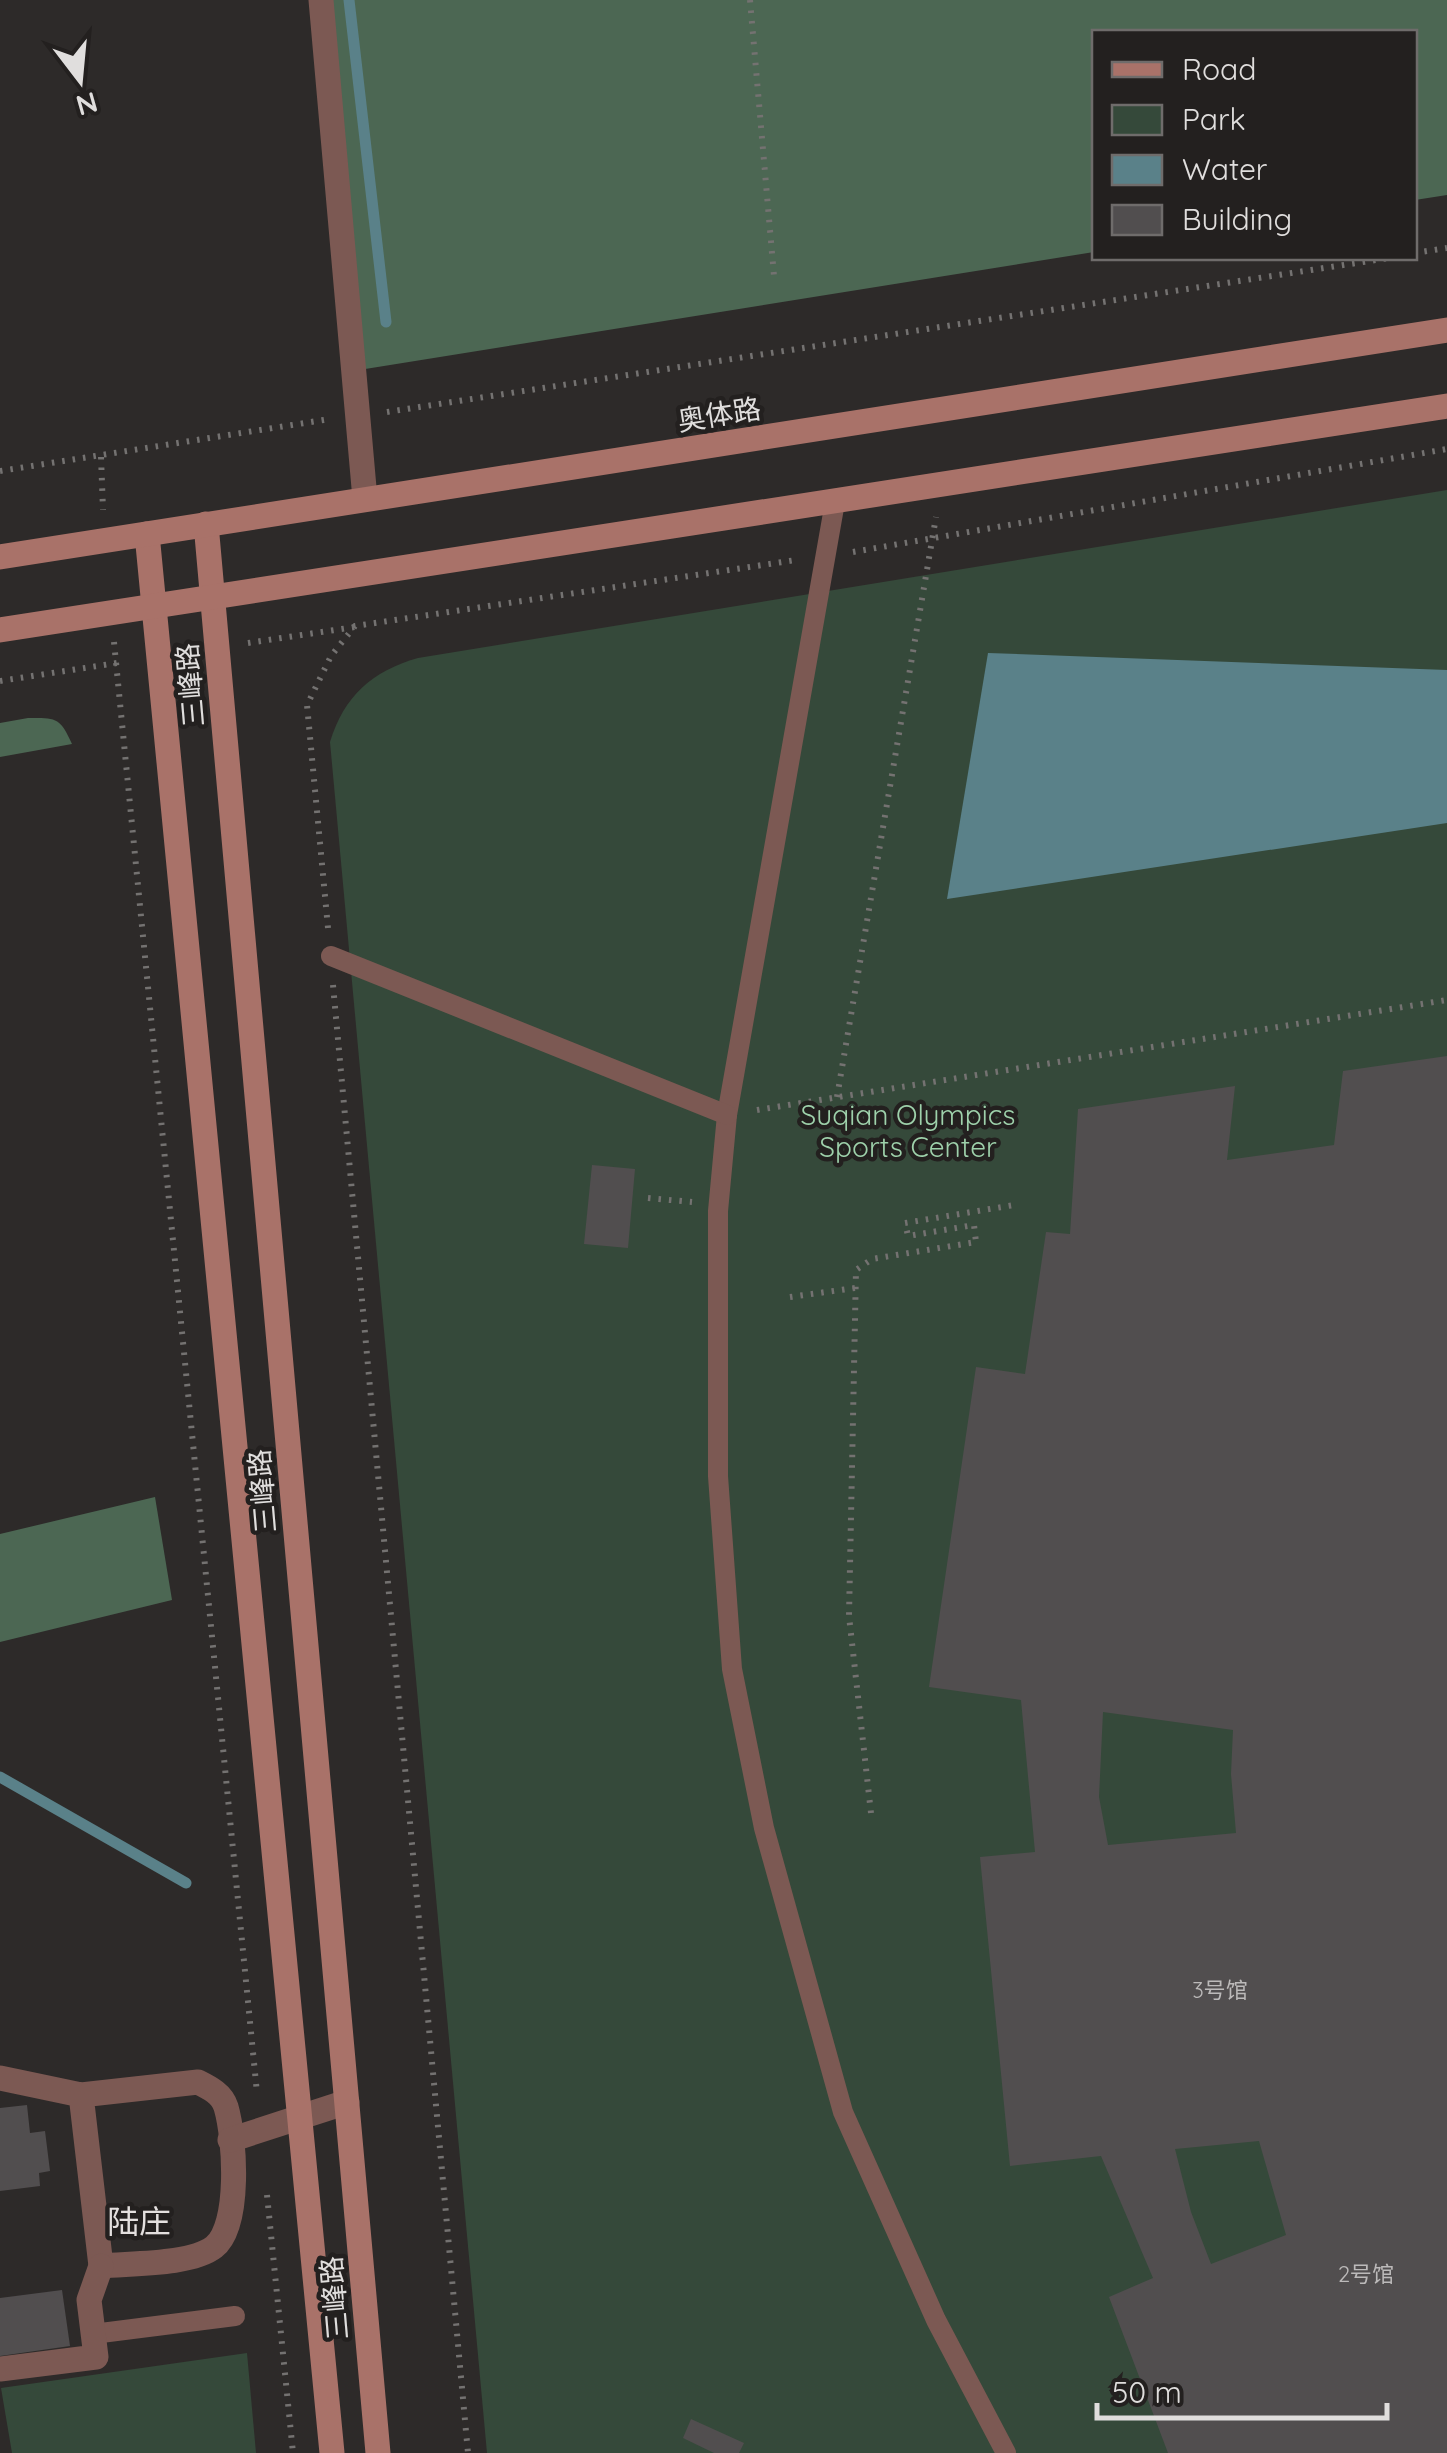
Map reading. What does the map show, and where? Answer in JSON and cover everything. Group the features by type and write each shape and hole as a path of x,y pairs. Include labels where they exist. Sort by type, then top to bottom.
{"main road":[{"name":"奥体路","path":"0,557 1447,330"},
{"path":"0,630 1447,406"},
{"name":"三峰路","path":"206,524 378,2453"},
{"name":"三峰路","path":"146,534 332,2453"}],"street":[{"path":"321,0 365,499"},
{"path":"1,2079 81,2094 198,2082 214,2090 226,2105 233,2206 217,2246 198,2256 101,2266"},
{"path":"0,2369 96,2357 89,2300 101,2266 81,2094"},
{"path":"230,2140 347,2102"}],"lane":[{"path":"835,502 726,1115 718,1204 718,1476 732,1669 767,1843 843,2112 936,2320 1006,2453"},
{"path":"331,956 726,1115"},
{"path":"93,2334 235,2316"}],"path":[{"path":"750,0 774,276"},
{"path":"1417,253 1447,248"},
{"path":"0,472 1375,260"},
{"path":"468,2453 308,705 331,656 355,626 932,540 1447,449"},
{"path":"101,456 104,540"},
{"path":"836,1097 943,485"},
{"path":"111,612 261,2130"},
{"path":"726,1115 1447,1000"},
{"path":"648,1198 718,1204"},
{"path":"872,1813 849,1616 856,1270 865,1262 976,1242 974,1225 908,1236 905,1223 1014,1205"},
{"path":"790,1297 856,1288"},
{"path":"266,2187 292,2453"}],"green space":[{"path":"328,0 1447,0 1447,195 1417,200 1417,30 1092,30 1092,252 359,370"},
{"name":"Suqian Olympics Sports Center","path":"1447,490 1447,2453 487,2453 330,742 343,711 374,678 418,658"},
{"path":"28,718 56,721 72,744 0,757 0,723"},
{"path":"155,1497 172,1600 0,1642 0,1534"},
{"path":"247,2353 256,2453 12,2453 1,2388"}],"water":[{"path":"988,653 1447,670 1447,823 947,899"}],"building":[{"path":"1447,1056 1447,2453 1168,2453 1109,2297 1153,2278 1101,2156 1010,2166 980,1857 1035,1852 1021,1700 929,1687 976,1367 1025,1374 1046,1232 1070,1234 1078,1109 1235,1086 1227,1160 1334,1145 1343,1071","holes":["1103,1712 1233,1730 1231,1774 1236,1833 1108,1845 1099,1797","1259,2141 1286,2235 1211,2264 1191,2212 1175,2149"]},
{"path":"592,1165 635,1169 628,1248 584,1244"},
{"path":"27,2105 30,2133 45,2131 50,2171 39,2173 40,2186 0,2191 0,2108"},
{"path":"62,2290 70,2346 0,2356 0,2298"},
{"path":"691,2419 744,2443 739,2453 714,2453 683,2438"}],"waterway":[{"path":"349,0 386,322"},
{"path":"0,1777 186,1883"}],"district":[{"name":"陆庄","path":"139,2221"}]}
